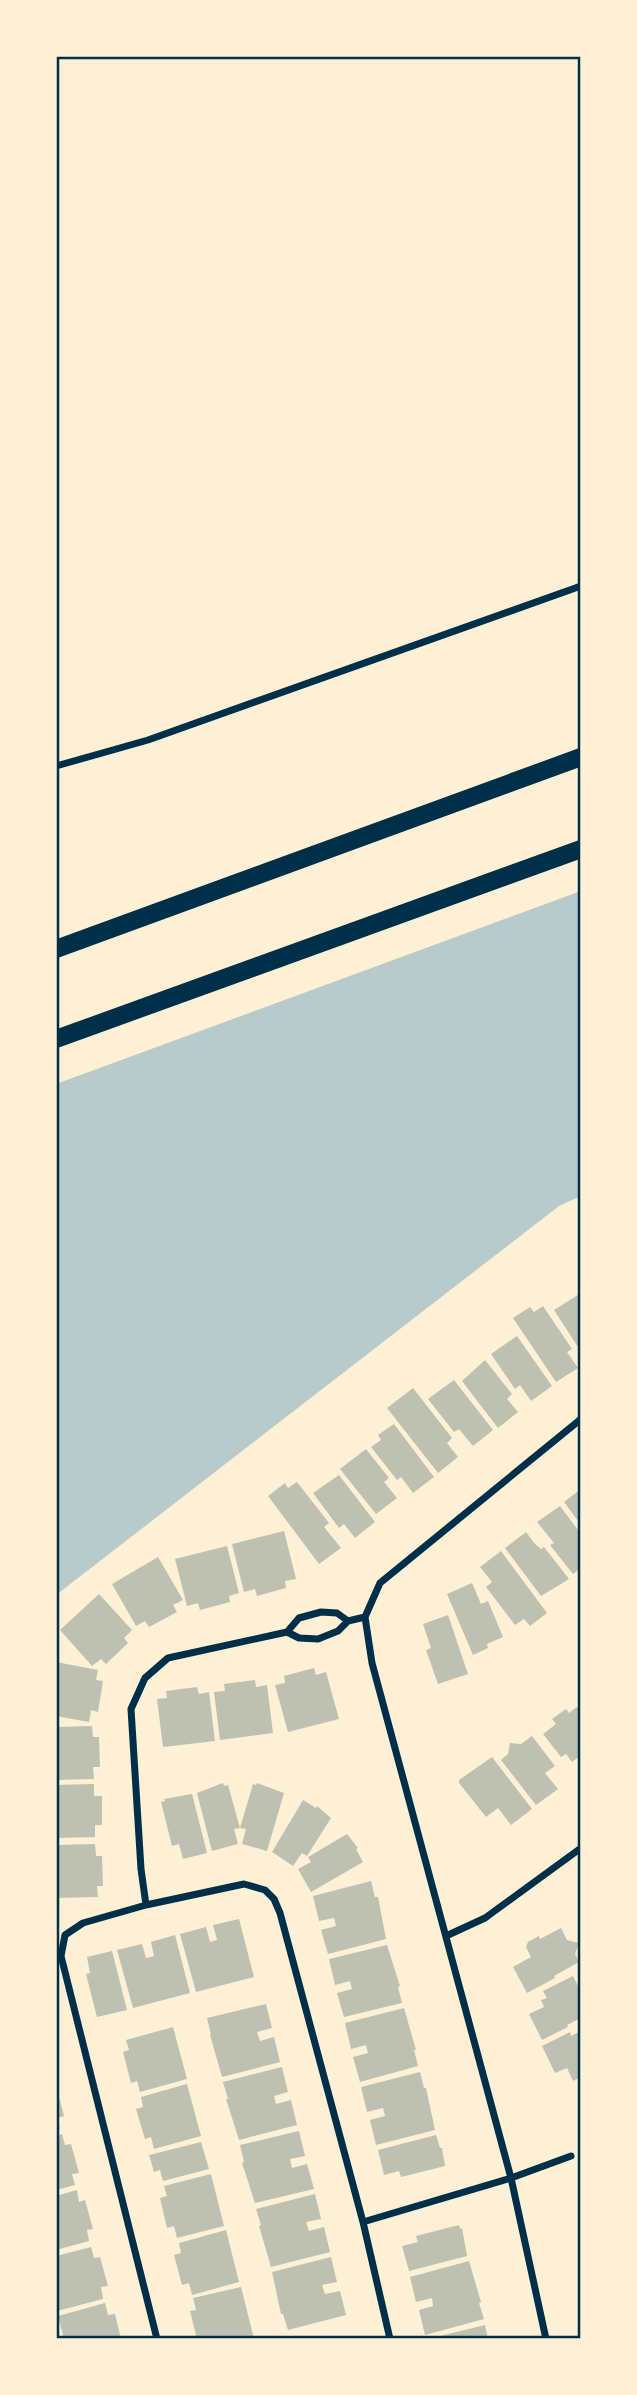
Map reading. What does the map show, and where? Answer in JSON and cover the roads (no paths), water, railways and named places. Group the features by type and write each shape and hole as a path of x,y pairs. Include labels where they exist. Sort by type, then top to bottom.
{"main road":[{"path":"56,948 581,757"},
{"path":"56,1039 581,849"},
{"path":"56,959 96,934"}],"street":[{"path":"56,766 148,740 581,586"},
{"path":"546,2339 511,2178 372,1663 365,1616 380,1583 581,1419"},
{"path":"146,1905 141,1869 131,1709 145,1678 168,1658 288,1632 299,1618 321,1612 337,1613 348,1621"},
{"path":"288,1632 299,1638 318,1639 338,1631 348,1621 365,1616"},
{"path":"446,1936 485,1918 581,1847"},
{"path":"157,2339 61,1956 65,1935 83,1923 146,1905 244,1884 265,1890 274,1899 283,1926 363,2222 390,2339"},
{"path":"363,2222 511,2178 571,2156"}]}
